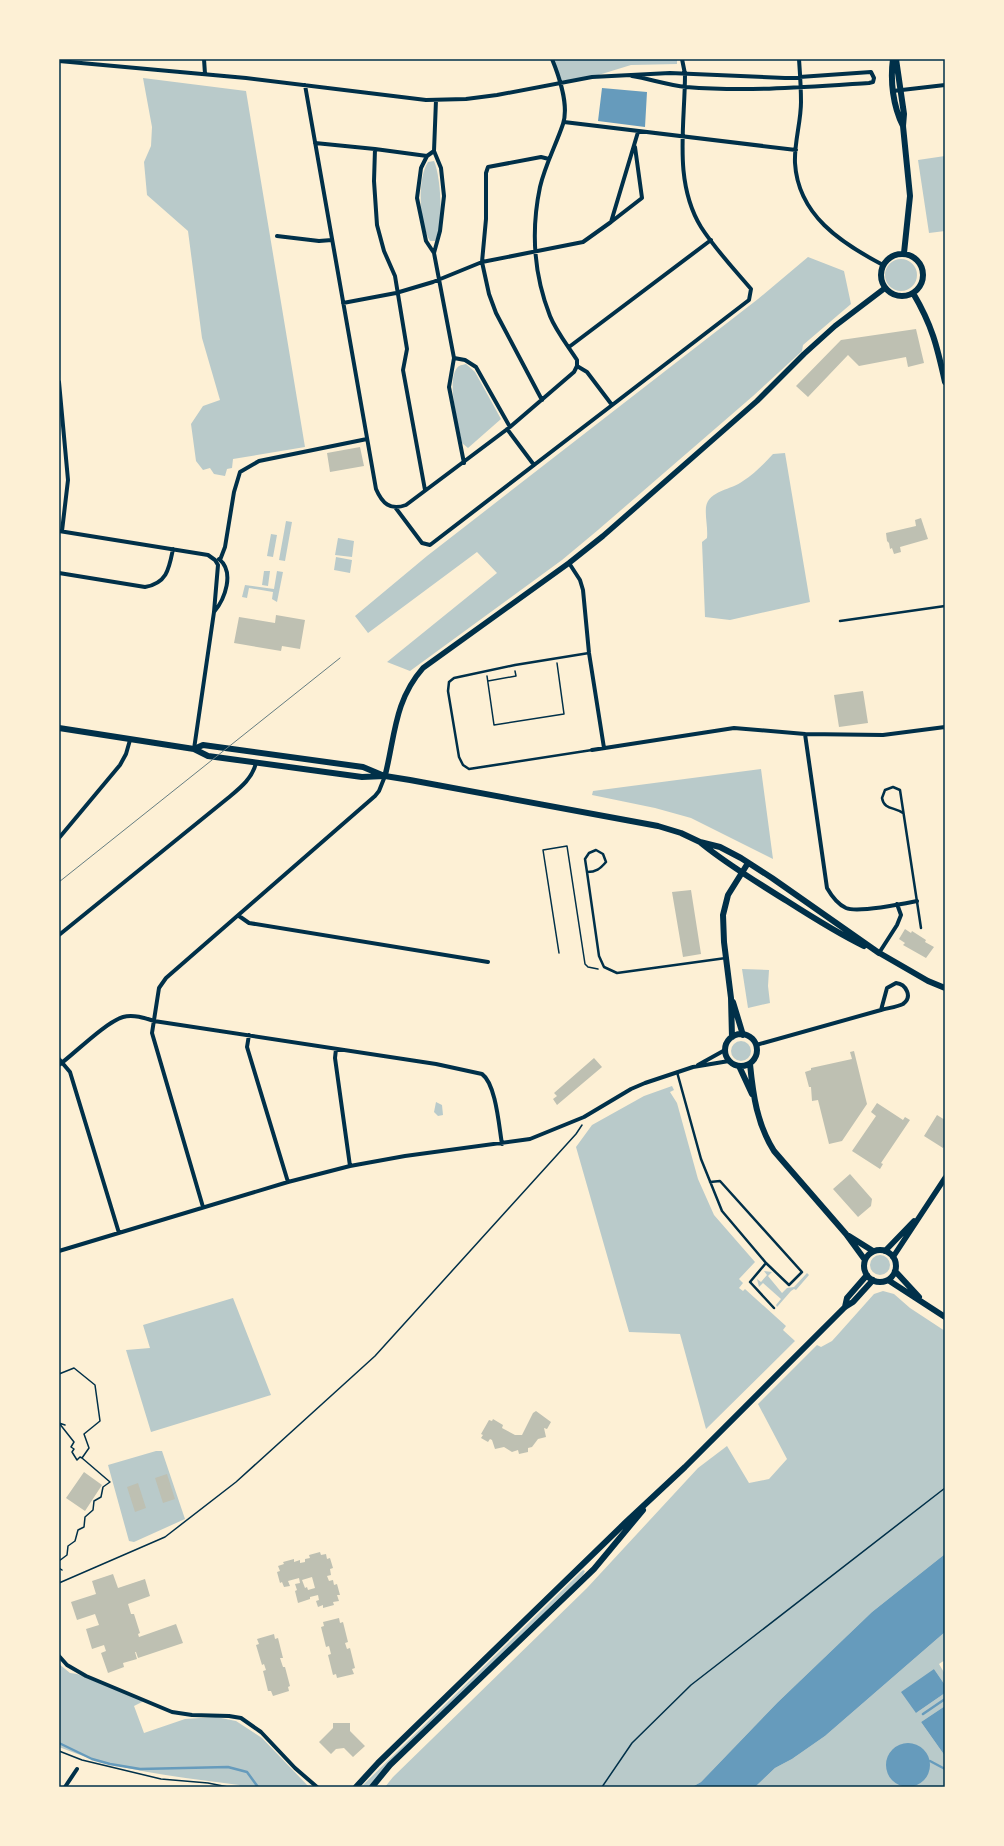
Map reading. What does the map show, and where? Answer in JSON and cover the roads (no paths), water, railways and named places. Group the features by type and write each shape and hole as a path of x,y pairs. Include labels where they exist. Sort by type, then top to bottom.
{"main road":[{"path":"895,59 904,114 903,126 910,196 904,253"},
{"path":"895,59 893,91 897,114 903,126"},
{"path":"904,253 913,257 922,268 922,282 913,293 907,296 895,295 885,288 881,281 880,273 883,265 892,256 904,253"},
{"path":"913,293 926,315 937,343 945,382"},
{"path":"59,728 194,749 208,756 362,778 385,776"},
{"path":"194,749 203,745 363,767 385,776 553,805 658,826 681,833 700,842 720,847 748,863 772,878 879,953"},
{"path":"700,842 742,873 835,931 879,953 928,981 945,988"},
{"path":"743,1035 732,998 722,924 728,895 748,863"},
{"path":"732,998 732,1037 726,1045 726,1050 729,1061 739,1066 750,1064 756,1056 756,1045 751,1038 743,1035 732,1037"},
{"path":"750,1064 754,1099 761,1126 774,1151 846,1234 865,1260"},
{"path":"739,1066 754,1099"},
{"path":"846,1234 874,1252"},
{"path":"885,1251 893,1257 895,1261 895,1272 888,1280 883,1282 873,1280 867,1275 864,1268 865,1260 874,1252 885,1251"},
{"path":"895,1272 926,1304"},
{"path":"844,1307 847,1298 867,1275"},
{"path":"356,1787 625,1522 652,1498 844,1307 853,1302 873,1280"},
{"path":"888,1280 945,1317"},
{"path":"372,1787 390,1765 594,1569 623,1536 652,1498"}],"street":[{"path":"204,59 205,74"},
{"path":"395,507 406,505 464,463 542,400 574,372 577,366 577,360 551,316 539,278 535,251 535,214 540,186 564,122 561,82 552,59"},
{"path":"305,85 376,489 382,501 395,507 422,543 430,545 749,300 751,289 701,227 686,190 683,172 685,74 682,59"},
{"path":"799,59 801,102 796,150 796,169 805,201 819,221 848,246 883,265"},
{"path":"59,61 205,74 421,100 497,95 592,77 670,73 800,77 871,72 874,75 874,79 869,83 800,88 748,89 685,87 632,76"},
{"path":"893,91 945,85"},
{"path":"434,253 440,231 444,196 441,168 434,151 436,100"},
{"path":"564,122 796,150"},
{"path":"612,222 638,132"},
{"path":"315,143 427,156"},
{"path":"343,303 396,293 433,282 439,278 482,262 583,242 612,222 642,198 635,144"},
{"path":"375,149 374,181 377,225 384,251 395,276 396,293 407,349 404,370 425,490"},
{"path":"434,151 427,156 420,168 417,198 426,241 434,253 454,358 449,387 464,463"},
{"path":"542,400 496,313 489,294 482,262 486,219 486,173 488,167 495,164 541,157 549,159"},
{"path":"277,236 319,241 332,240"},
{"path":"569,348 711,240"},
{"path":"203,1207 152,1033 157,995 162,983 375,796 379,791 385,776 400,708 406,691 416,676 430,662 569,563 603,536 757,401 804,354 835,326 885,288"},
{"path":"454,358 465,360 476,367 508,428 534,465"},
{"path":"577,366 587,372 612,406"},
{"path":"59,382 68,480 61,531 208,555 220,560 226,570 226,583 223,600 214,612"},
{"path":"220,560 225,547 234,492 240,472 259,461 367,439"},
{"path":"59,573 145,587 155,585 162,580 170,566 173,549"},
{"path":"194,749 214,612 218,565 215,560 208,555"},
{"path":"569,563 580,580 583,590 589,653 604,748"},
{"path":"592,750 734,728 804,734 883,735 945,727"},
{"path":"804,734 827,888 834,899 846,908 870,909 917,901"},
{"path":"59,838 120,765 126,754 130,740"},
{"path":"59,935 228,798 248,780 256,763"},
{"path":"879,953 897,925 900,915 897,904"},
{"path":"239,916 249,923 488,962"},
{"path":"756,1045 881,1010 904,1003 908,996 905,987 898,983 889,986 886,991 881,1010"},
{"path":"119,1233 70,1072 60,1062 113,1022 124,1016 141,1017 154,1021 436,1064 482,1074 488,1078 492,1090 502,1144"},
{"path":"249,1035 247,1047 288,1182"},
{"path":"336,1049 335,1058 350,1166"},
{"path":"693,1067 726,1050"},
{"path":"59,1251 288,1182 350,1166 405,1156 502,1144 545,1135 584,1117 631,1089 693,1067 729,1061"},
{"path":"893,1257 911,1232 919,1217 945,1178"},
{"path":"885,1251 919,1217"},
{"path":"59,1656 67,1665 86,1676 172,1712 192,1715 229,1716 241,1718 261,1732 295,1768 317,1787"},
{"path":"65,1787 76,1769"}],"lane":[{"path":"840,621 945,606"},
{"path":"589,653 514,665 454,678 449,682 448,691 459,757 465,767 474,768 592,750"},
{"path":"903,813 884,804 882,798 885,790 893,787 900,790 921,928"},
{"path":"587,872 594,872 601,868 606,862 603,854 596,850 589,853 585,859 599,956 604,967 617,973 726,958"},
{"path":"677,1072 701,1159 710,1182 722,1211 766,1263 789,1285 802,1272 720,1181 710,1182"},
{"path":"766,1263 750,1282 774,1308"}],"water":[{"path":"602,88 647,92 645,127 598,121"},
{"path":"945,1554 945,1632 825,1736 792,1759 775,1768 755,1787 692,1787 701,1782 778,1702 872,1612"},
{"path":"934,1669 945,1685 945,1693 916,1713 901,1692"},
{"path":"945,1706 945,1756 921,1722"},
{"path":"908,1743 920,1747 926,1753 930,1765 926,1777 920,1783 908,1787 896,1783 890,1777 886,1765 890,1753 896,1747"}],"waterway":[{"path":"923,1714 945,1699"},
{"path":"59,1743 92,1759 110,1764 140,1769 228,1767 247,1772 258,1787"},
{"path":"930,1761 945,1769"}],"tram line":[{"path":"59,882 340,658"}]}
